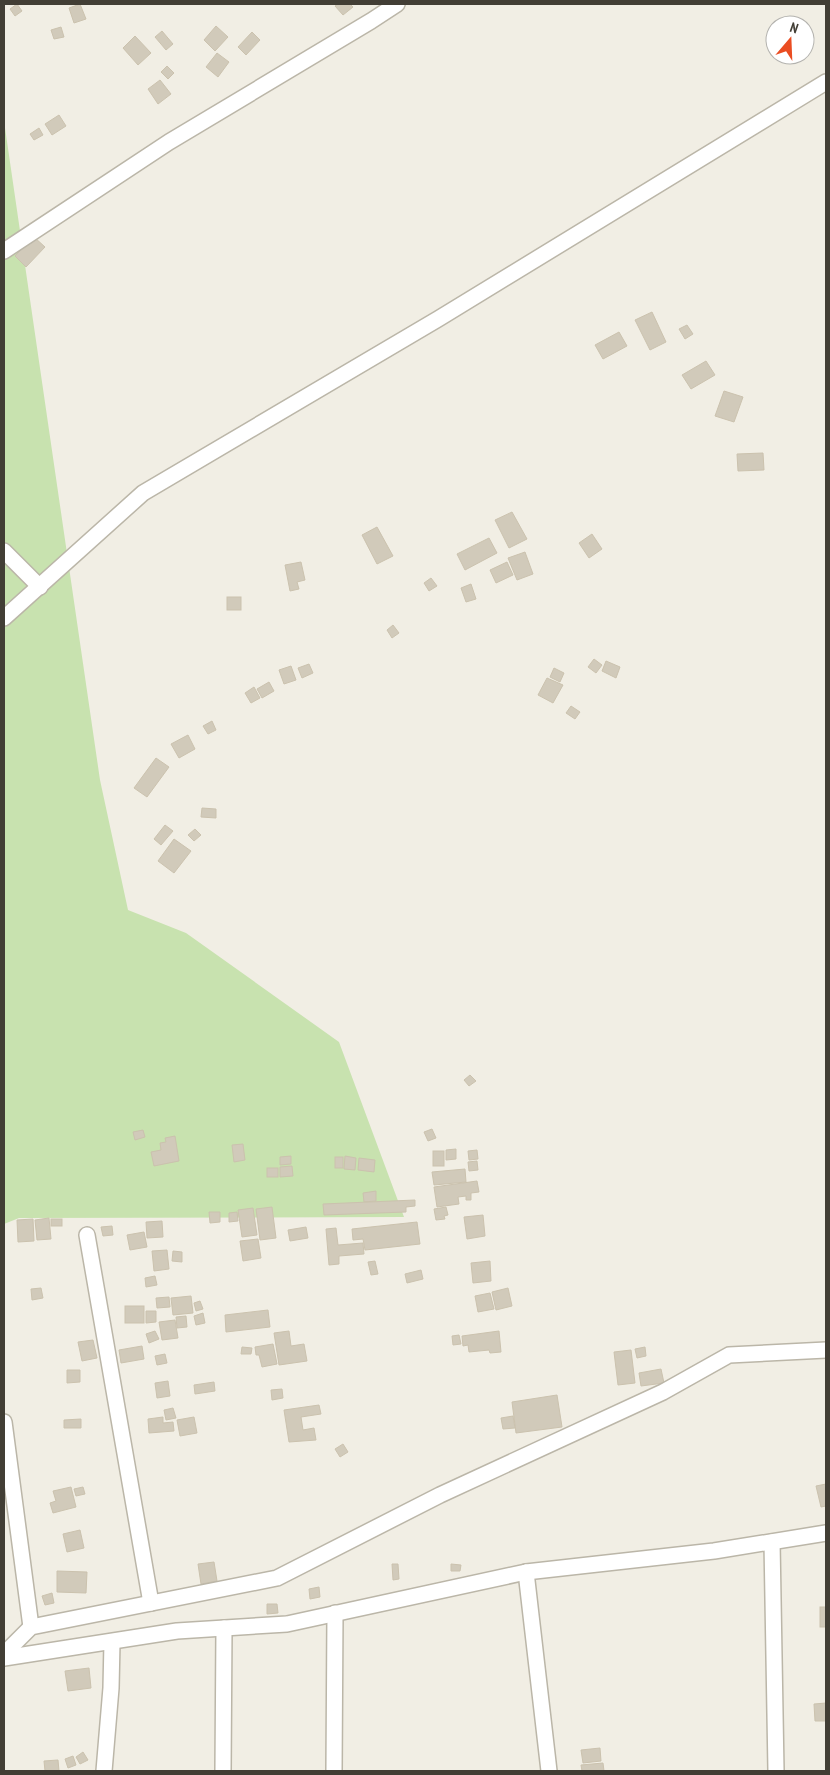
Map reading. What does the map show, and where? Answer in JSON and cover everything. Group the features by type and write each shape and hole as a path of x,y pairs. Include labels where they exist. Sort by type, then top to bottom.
{"street":[{"path":"4,251 169,142 363,26 396,4"},
{"path":"4,618 143,493 438,319 826,82"},
{"path":"4,551 40,587"},
{"path":"86,1236 151,1603"},
{"path":"4,1654 31,1627 277,1578 440,1495 663,1392 729,1356 826,1350"},
{"path":"4,1422 31,1627"},
{"path":"4,1658 177,1631 287,1624 526,1572 714,1551 826,1533"},
{"path":"772,1542 776,1771"},
{"path":"526,1572 549,1771"},
{"path":"334,1771 335,1613"},
{"path":"223,1771 224,1628"},
{"path":"104,1771 111,1688 112,1642"}],"green space":[{"path":"4,121 100,780 128,910 186,933 339,1042 404,1217 19,1218 4,1224"}],"building":[{"path":"17,4 22,11 15,16 10,9"},
{"path":"80,4 86,19 74,23 69,8"},
{"path":"338,4 350,4 353,7 343,15 335,6"},
{"path":"216,26 228,37 215,51 204,40"},
{"path":"61,27 64,37 54,39 51,30"},
{"path":"162,31 173,44 166,50 155,37"},
{"path":"252,32 260,40 246,55 238,47"},
{"path":"135,36 151,53 138,65 123,48"},
{"path":"217,53 229,62 218,77 206,67"},
{"path":"167,66 174,73 168,79 161,72"},
{"path":"160,80 171,94 158,104 148,89"},
{"path":"59,115 66,126 52,135 45,124"},
{"path":"39,128 43,135 34,140 30,134"},
{"path":"34,237 45,247 26,267 15,256"},
{"path":"652,312 666,342 650,350 635,320"},
{"path":"687,325 693,334 685,339 679,329"},
{"path":"619,332 627,346 603,359 595,345"},
{"path":"706,361 715,375 691,389 682,375"},
{"path":"724,391 743,397 734,422 715,416"},
{"path":"763,453 764,470 738,471 737,454"},
{"path":"512,512 527,539 509,548 495,520"},
{"path":"377,527 393,556 377,564 362,535"},
{"path":"592,534 602,549 589,558 579,543"},
{"path":"489,538 497,553 465,570 457,554"},
{"path":"525,552 533,574 517,580 508,558"},
{"path":"301,562 305,580 297,582 299,589 290,591 285,565"},
{"path":"507,562 513,575 496,583 490,570"},
{"path":"431,578 437,586 429,591 424,583"},
{"path":"471,584 476,599 466,602 461,588"},
{"path":"227,597 241,597 241,610 227,610"},
{"path":"393,625 399,633 392,638 387,630"},
{"path":"594,659 602,665 596,673 588,667"},
{"path":"606,661 620,667 616,678 602,671"},
{"path":"309,664 313,673 302,678 298,668"},
{"path":"291,666 296,680 284,684 279,670"},
{"path":"554,668 564,673 560,682 550,677"},
{"path":"547,678 563,685 553,703 538,695"},
{"path":"269,682 274,691 262,698 257,689"},
{"path":"254,687 260,698 251,703 245,693"},
{"path":"571,706 580,712 575,719 566,713"},
{"path":"212,721 216,730 208,734 203,726"},
{"path":"188,735 195,749 179,758 171,744"},
{"path":"156,758 169,767 147,797 134,788"},
{"path":"202,808 216,809 216,818 201,817"},
{"path":"165,825 173,831 161,845 154,839"},
{"path":"195,829 201,835 194,841 188,835"},
{"path":"174,839 191,851 174,873 158,861"},
{"path":"470,1075 476,1081 469,1086 464,1080"},
{"path":"432,1129 436,1138 428,1141 424,1132"},
{"path":"143,1130 145,1137 135,1140 133,1132"},
{"path":"175,1136 179,1161 154,1166 151,1152 161,1150 160,1143 166,1142 165,1138"},
{"path":"243,1144 245,1160 234,1162 232,1145"},
{"path":"456,1149 456,1159 446,1160 446,1150"},
{"path":"477,1150 478,1159 469,1160 468,1151"},
{"path":"433,1151 444,1151 444,1166 433,1166"},
{"path":"291,1156 291,1164 280,1165 280,1157"},
{"path":"345,1156 356,1158 355,1170 344,1169"},
{"path":"335,1157 343,1157 343,1168 335,1168"},
{"path":"359,1158 375,1160 374,1172 358,1170"},
{"path":"477,1161 478,1170 469,1171 468,1162"},
{"path":"292,1166 293,1176 280,1177 280,1167"},
{"path":"267,1168 278,1168 278,1177 267,1177"},
{"path":"465,1169 466,1182 434,1185 432,1172"},
{"path":"477,1181 479,1192 471,1193 471,1200 466,1200 466,1196 458,1197 459,1204 437,1207 434,1187"},
{"path":"376,1191 376,1201 364,1202 363,1193"},
{"path":"415,1200 415,1206 406,1207 406,1212 324,1215 323,1204"},
{"path":"272,1207 276,1238 260,1240 256,1209"},
{"path":"446,1207 448,1215 444,1216 445,1219 436,1220 434,1209"},
{"path":"253,1208 257,1235 242,1237 238,1210"},
{"path":"209,1212 220,1212 220,1222 210,1223"},
{"path":"237,1212 238,1221 229,1222 229,1213"},
{"path":"483,1215 485,1236 467,1239 464,1217"},
{"path":"49,1218 51,1239 37,1240 35,1220"},
{"path":"33,1219 34,1241 18,1242 17,1220"},
{"path":"51,1219 62,1219 62,1226 51,1226"},
{"path":"162,1221 163,1237 147,1238 146,1222"},
{"path":"417,1222 420,1244 365,1250 363,1239 353,1240 352,1229"},
{"path":"112,1226 113,1235 103,1236 101,1227"},
{"path":"306,1227 308,1238 290,1241 288,1230"},
{"path":"336,1228 338,1245 363,1243 364,1254 339,1256 339,1264 329,1265 326,1229"},
{"path":"144,1232 147,1247 130,1250 127,1235"},
{"path":"258,1239 261,1258 243,1261 240,1241"},
{"path":"167,1250 169,1269 154,1271 152,1251"},
{"path":"173,1251 182,1252 182,1262 172,1261"},
{"path":"375,1261 378,1274 371,1275 368,1262"},
{"path":"490,1261 491,1281 473,1283 471,1263"},
{"path":"421,1270 423,1279 407,1283 405,1274"},
{"path":"155,1276 157,1285 146,1287 145,1278"},
{"path":"41,1288 43,1298 32,1300 31,1289"},
{"path":"508,1288 512,1306 496,1310 492,1292"},
{"path":"490,1293 494,1309 478,1312 475,1296"},
{"path":"191,1296 193,1313 173,1315 171,1298"},
{"path":"169,1297 170,1307 157,1308 156,1298"},
{"path":"200,1301 203,1309 196,1311 194,1303"},
{"path":"125,1306 144,1306 144,1323 125,1323"},
{"path":"268,1310 270,1327 226,1332 225,1315"},
{"path":"146,1311 156,1311 156,1322 146,1323"},
{"path":"203,1313 205,1323 196,1325 194,1316"},
{"path":"186,1316 187,1327 177,1328 176,1317"},
{"path":"175,1320 178,1338 162,1340 159,1322"},
{"path":"155,1331 159,1339 149,1343 146,1334"},
{"path":"289,1331 291,1346 304,1344 307,1361 279,1365 274,1333"},
{"path":"499,1331 501,1352 490,1353 489,1350 469,1352 468,1345 463,1346 462,1336"},
{"path":"459,1335 461,1344 453,1345 452,1336"},
{"path":"93,1340 97,1358 82,1361 78,1342"},
{"path":"273,1344 277,1364 262,1367 259,1355 256,1355 255,1347"},
{"path":"142,1346 144,1359 121,1363 119,1350"},
{"path":"242,1347 252,1348 251,1354 241,1354"},
{"path":"645,1347 646,1356 637,1358 635,1349"},
{"path":"631,1350 635,1383 618,1385 614,1352"},
{"path":"165,1354 167,1363 157,1365 155,1356"},
{"path":"661,1369 664,1383 641,1386 639,1373"},
{"path":"67,1370 80,1370 80,1382 67,1383"},
{"path":"168,1381 170,1396 157,1398 155,1383"},
{"path":"214,1382 215,1391 195,1394 194,1385"},
{"path":"282,1389 283,1398 272,1400 271,1390"},
{"path":"557,1395 562,1427 516,1433 512,1402"},
{"path":"319,1405 321,1414 301,1417 303,1430 314,1428 316,1440 289,1442 284,1410"},
{"path":"173,1408 176,1418 166,1420 164,1410"},
{"path":"513,1416 515,1428 503,1429 501,1418"},
{"path":"163,1417 163,1423 173,1422 174,1431 149,1433 148,1419"},
{"path":"194,1417 197,1433 180,1436 177,1420"},
{"path":"81,1419 81,1428 64,1428 64,1420"},
{"path":"343,1444 348,1452 340,1457 335,1449"},
{"path":"826,1484 826,1506 821,1507 816,1486"},
{"path":"71,1487 76,1507 53,1513 50,1503 56,1501 53,1491"},
{"path":"83,1487 85,1494 76,1496 74,1489"},
{"path":"80,1530 84,1548 67,1552 63,1534"},
{"path":"214,1562 217,1581 201,1584 198,1564"},
{"path":"392,1564 398,1564 399,1579 393,1580"},
{"path":"451,1564 461,1565 460,1571 451,1571"},
{"path":"57,1571 87,1572 86,1593 57,1592"},
{"path":"319,1587 320,1597 310,1599 309,1589"},
{"path":"52,1593 54,1603 45,1605 42,1596"},
{"path":"267,1604 277,1604 278,1613 267,1614"},
{"path":"820,1607 826,1607 826,1627 820,1627"},
{"path":"89,1668 91,1688 68,1691 65,1671"},
{"path":"826,1703 826,1721 815,1721 814,1704"},
{"path":"600,1748 601,1761 583,1763 581,1750"},
{"path":"83,1752 88,1760 80,1764 76,1757"},
{"path":"73,1756 76,1765 68,1768 65,1759"},
{"path":"58,1760 59,1771 45,1771 44,1761"},
{"path":"603,1763 604,1771 582,1771 581,1765"}]}
